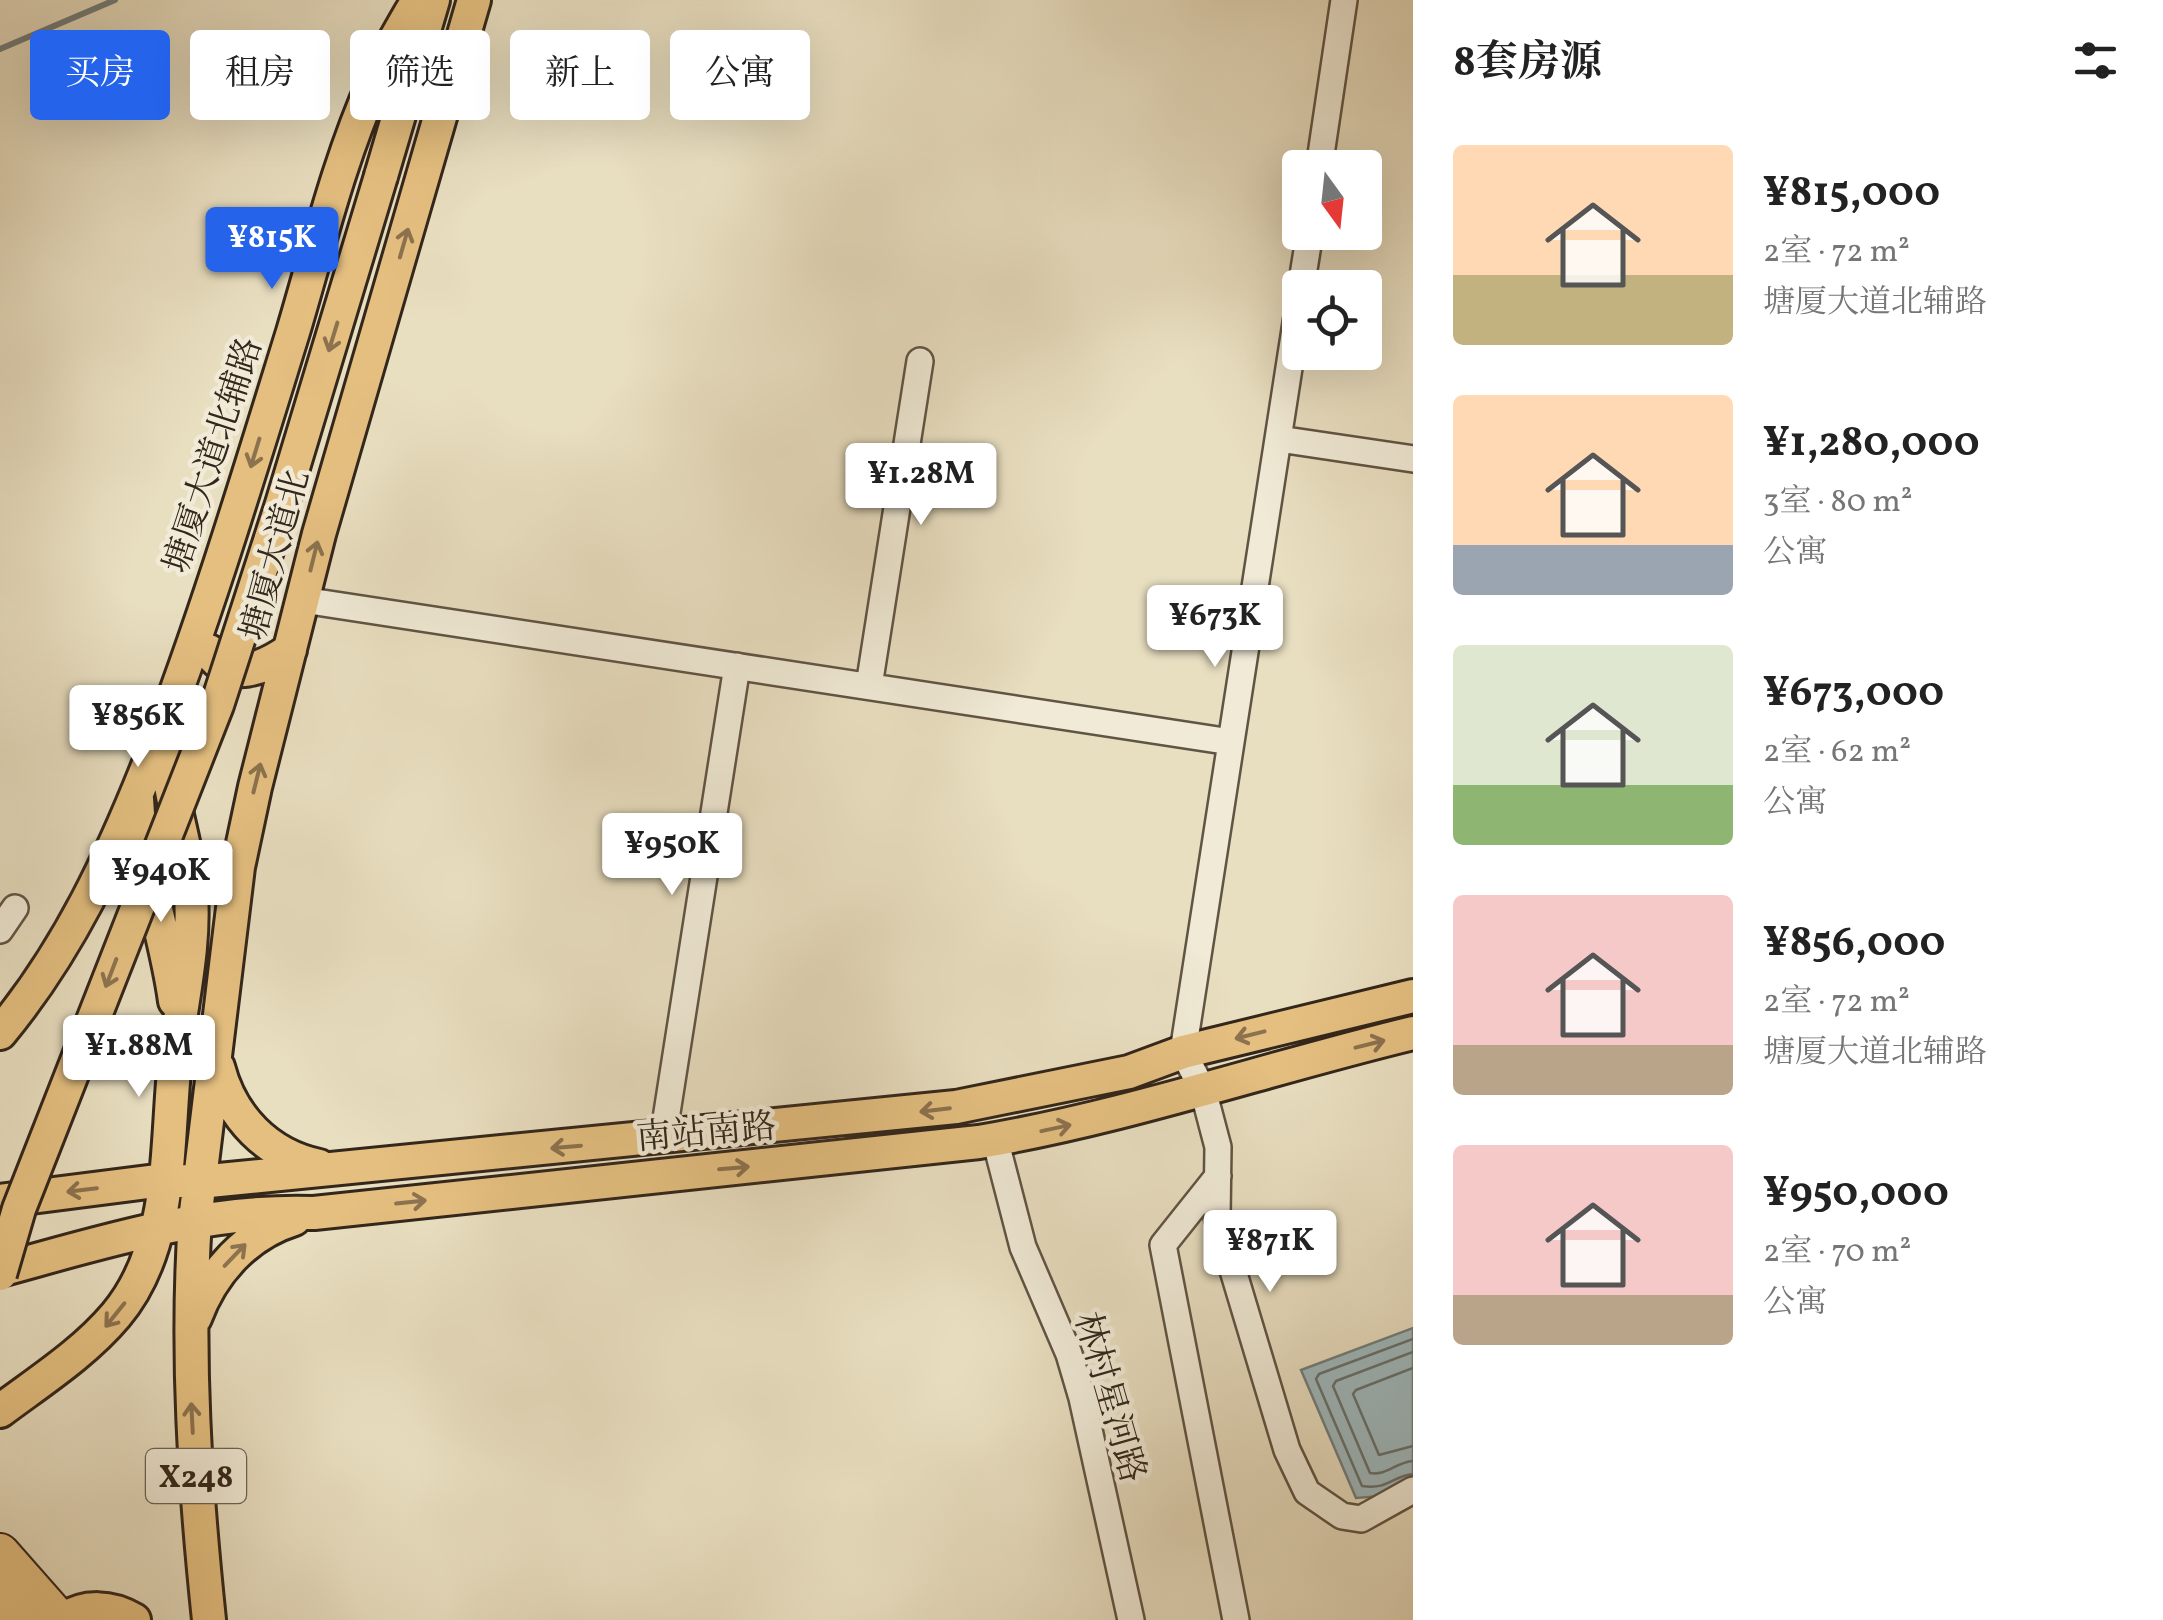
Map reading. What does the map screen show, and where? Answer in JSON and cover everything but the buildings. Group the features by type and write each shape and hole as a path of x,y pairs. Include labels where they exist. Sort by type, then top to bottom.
{"highway":[{"path":"0,1553 60,1620"},
{"path":"0,1596 19,1620"}],"main road":[{"name":"塘厦大道北辅路","path":"178,1025 164,937 140,840 136,795 169,712 238,509 339,176 375,78 418,0"},
{"name":"塘厦大道北","path":"0,1272 18,1209 216,704 282,504 434,0"},
{"name":"塘厦大道北","path":"209,1620 194,1463 190,1332 194,1220 238,867 319,534 474,0"},
{"path":"202,617 208,648 215,659 230,669 258,668 290,650"},
{"name":"塘厦大道北辅路","path":"0,1411 72,1357 119,1312 145,1267 157,1228 192,922 188,863 168,756 169,712"},
{"path":"4,1021 80,917 136,795"},
{"name":"南站南路","path":"0,1200 164,1180 200,1182 956,1107 1129,1072 1183,1052 1413,996"},
{"name":"南站南路","path":"0,1272 194,1220 314,1212 995,1139 1086,1121 1413,1034"},
{"path":"215,1047 222,1082 245,1124 295,1158 333,1169"},
{"path":"190,1332 206,1292 240,1248 262,1232 314,1212"},
{"path":"60,1620 89,1609 106,1609 134,1620"}],"street":[{"path":"1322,150 1344,0"},
{"path":"869,686 920,361"},
{"path":"1289,370 1183,1052 1202,1090 1218,1146 1217,1217 1287,1450 1307,1492 1342,1516 1362,1520 1413,1490"},
{"path":"1279,439 1413,460"},
{"path":"303,600 1232,742"},
{"path":"663,1138 737,666"},
{"path":"0,930 14,908"},
{"name":"林村星河路","path":"995,1139 1023,1247 1077,1380 1131,1620"},
{"path":"1218,1176 1163,1244 1236,1620"}],"water":[{"path":"1413,1328 1413,1481 1394,1495 1356,1498 1301,1370"}],"waterway":[{"path":"0,49 115,0"}]}
